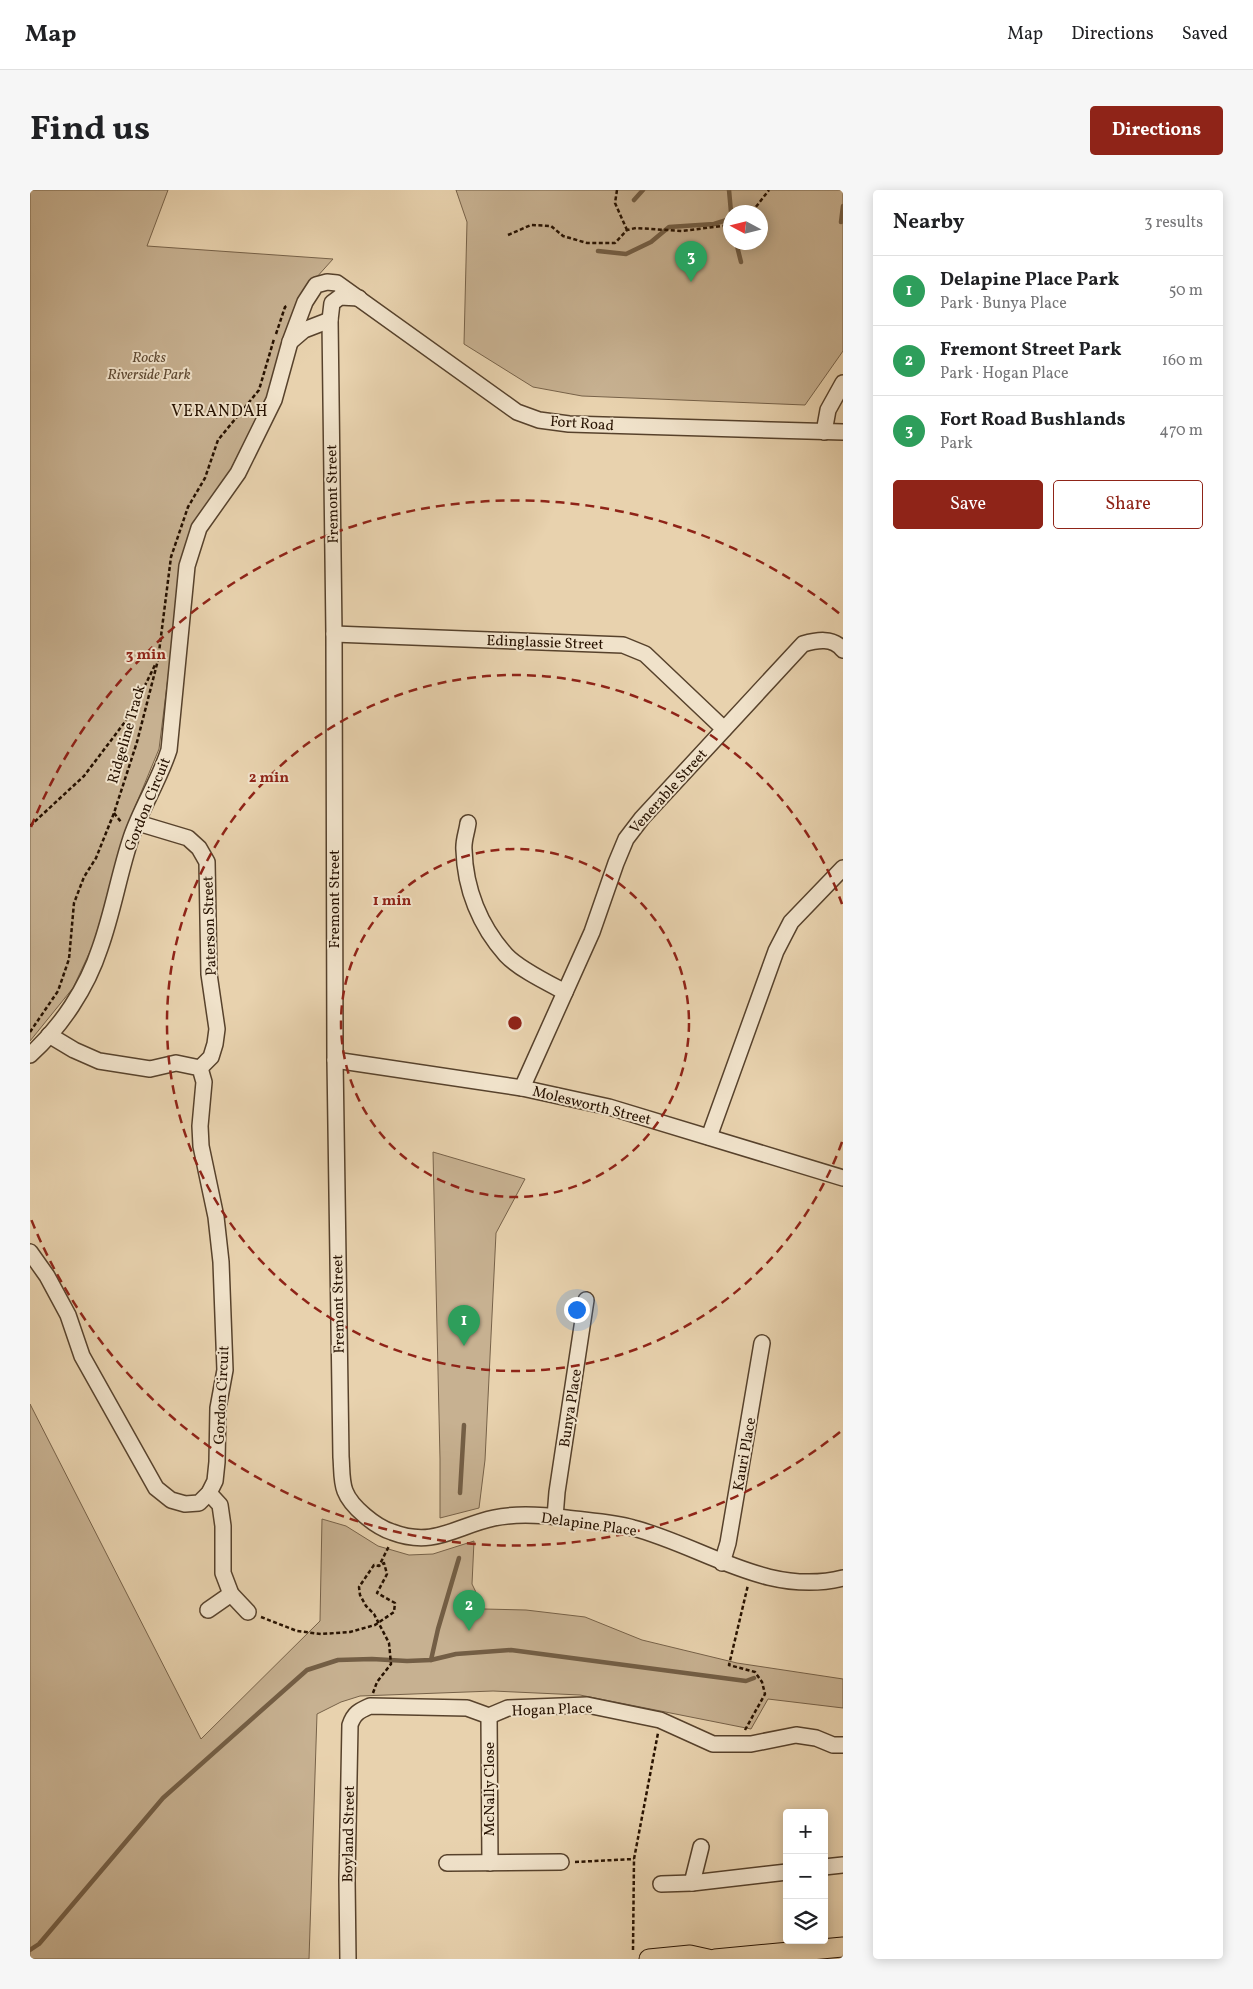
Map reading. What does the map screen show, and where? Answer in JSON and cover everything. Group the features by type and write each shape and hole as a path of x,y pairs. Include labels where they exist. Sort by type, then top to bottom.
{"main road":[{"path":"715,1959 843,1947"},
{"path":"641,1955 690,1956 708,1959"}],"street":[{"name":"Gordon Circuit","path":"30,1055 49,1035 85,985 100,948 124,860 138,822 164,766 168,750 187,566 192,545 199,528 238,473 274,400 290,342 305,302 316,285 327,282 337,284 359,298"},
{"name":"Fremont Street","path":"359,298 340,297 332,303 330,320 334,634 335,1060 341,1457 345,1491 364,1516"},
{"name":"Fort Road","path":"359,298 517,412 539,420 569,424 843,432"},
{"path":"290,342 304,330 330,320"},
{"path":"824,432 828,410 843,383"},
{"name":"Edinglassie Street","path":"334,634 622,645 645,654 724,729"},
{"name":"Venerable Street","path":"522,1088 592,932 626,839 642,818 803,644 821,639 839,645 843,650"},
{"name":"Paterson Street","path":"138,822 188,838 199,848 207,862 209,974 217,1029 211,1057 200,1068"},
{"path":"468,823 463,849 472,898 483,925 507,956 536,976 565,992"},
{"path":"709,1137 776,950 791,922 843,868"},
{"path":"49,1035 74,1050 99,1061 150,1069 176,1063 200,1068"},
{"name":"Molesworth Street","path":"335,1060 522,1088 609,1107 843,1178"},
{"name":"Gordon Circuit","path":"200,1068 204,1082 200,1126 201,1146 216,1217 221,1262 225,1370 218,1408 218,1462 215,1481 209,1493"},
{"path":"30,1252 47,1276 68,1314 82,1356 156,1488 171,1500 185,1504 199,1503 209,1493 220,1505 223,1526 223,1572 231,1594 248,1612"},
{"name":"Bunya Place","path":"555,1516 586,1300"},
{"name":"Kauri Place","path":"722,1563 728,1543 762,1343"},
{"name":"Delapine Place","path":"364,1516 382,1528 394,1533 417,1538 441,1536 493,1518 516,1515 555,1516 632,1528 668,1540 751,1574 799,1582 829,1582 843,1578"},
{"path":"208,1610 231,1594"},
{"name":"Hogan Place","path":"489,1716 508,1708 587,1705 660,1720 713,1744 751,1744 796,1735 816,1738 833,1745 843,1745"},
{"path":"364,1709 467,1708 489,1716"},
{"name":"Boyland Street","path":"348,1959 346,1880 350,1724 352,1717 364,1709"},
{"name":"McNally Close","path":"489,1716 490,1863"},
{"path":"692,1882 701,1847"},
{"path":"446,1863 561,1862"},
{"path":"828,1867 843,1865"},
{"path":"661,1884 783,1872"}],"path":[{"path":"617,190 615,203 627,230"},
{"path":"758,205 770,190"},
{"path":"508,236 531,224 551,226 563,236 587,243 615,243 627,230 636,228 682,231 723,226"},
{"name":"Ridgeline Track","path":"30,1032 58,991 69,959 74,903 84,877 96,858 114,813 137,742 158,660 171,557 188,507 205,478 218,440 258,390 285,307 293,302"},
{"path":"30,826 84,776 130,714 158,660"},
{"path":"379,1566 394,1533"},
{"path":"248,1612 284,1628 321,1634 350,1632 379,1623 394,1612 395,1603 377,1593 386,1574 384,1563 379,1566 374,1565 359,1587 360,1595 379,1623 389,1643 390,1654 390,1664 377,1682 364,1709"},
{"path":"743,1733 765,1694 762,1682 756,1672 729,1664 751,1574"},
{"path":"641,1955 634,1859 660,1720"},
{"path":"561,1862 634,1859"}],"green space":[{"name":"Rocks Riverside Park","path":"30,190 168,190 147,246 333,259 298,298 268,394 221,489 206,505 194,527 182,565 159,749 130,819 93,945 73,988 30,1041"},
{"path":"456,190 843,190 843,351 805,405 582,396 533,387 464,344 467,222"},
{"path":"433,1152 525,1179 496,1233 485,1460 479,1508 440,1518 440,1459"},
{"path":"30,1404 201,1739 320,1621 322,1519 346,1526 378,1546 409,1555 433,1554 474,1541 472,1584 484,1609 526,1610 585,1617 642,1640 737,1663 843,1679 843,1708 768,1699 751,1729 580,1695 493,1691 360,1696 341,1702 317,1714 309,1959 30,1959"}],"waterway":[{"path":"634,200 643,190"},
{"path":"729,190 730,205"},
{"path":"841,222 843,206"},
{"path":"598,251 626,254 651,242 669,227 714,224 723,221"},
{"path":"738,250 741,262"},
{"path":"460,1493 464,1425"},
{"path":"431,1660 459,1558"},
{"path":"30,1950 39,1944 163,1798 307,1670 338,1660 431,1660 456,1654 511,1650 746,1681 754,1678"}],"place":[{"name":"Fort Road Bushlands","path":"691,282"},
{"name":"Delapine Place Park","path":"464,1346"},
{"name":"Fremont Street Park","path":"469,1631"}],"district":[{"name":"VERANDAH","path":"220,410"}]}
